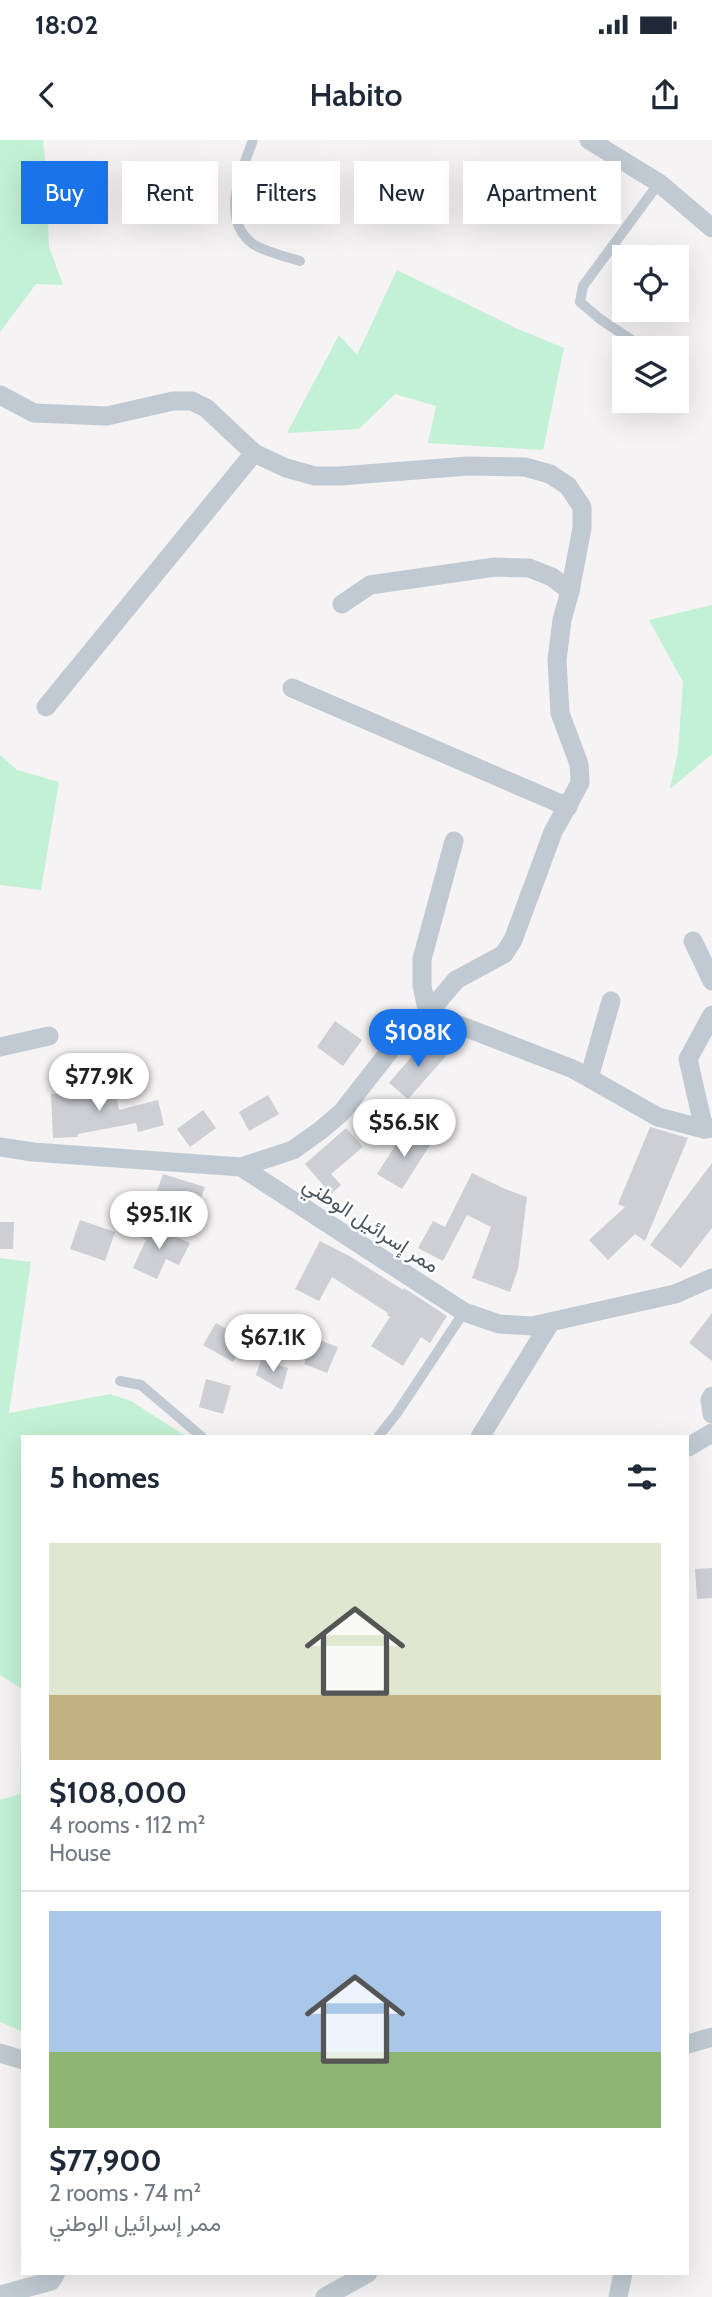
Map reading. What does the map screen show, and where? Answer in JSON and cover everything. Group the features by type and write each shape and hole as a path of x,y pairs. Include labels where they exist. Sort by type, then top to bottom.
{"street":[{"path":"589,140 659,183 712,228"},
{"path":"0,395 34,413 107,416 173,401 192,401 206,408 254,453 286,468 314,476 340,477 468,466 525,467 550,474 568,486 582,507 582,528 562,620 557,660 560,713 579,764 580,783 553,832 513,940 504,954 456,980 428,1013 395,1044 342,1112 321,1130 293,1150 241,1167"},
{"path":"46,707 254,453"},
{"path":"342,604 370,585 495,567 529,568 552,577 570,591"},
{"path":"292,688 568,807"},
{"path":"428,1013 422,986 422,959 454,841"},
{"path":"694,942 712,981"},
{"path":"589,1078 611,1001"},
{"path":"428,1013 573,1069 658,1117 708,1129 688,1059 712,1015"},
{"path":"0,1047 49,1036"},
{"name":"ممر إسرائيل الوطني","path":"0,1147 33,1152 241,1167 464,1312 499,1324 532,1326 550,1323 709,1286"},
{"path":"481,1435 550,1323"},
{"path":"712,1396 712,1414"},
{"path":"689,1446 712,1433"},
{"path":"689,2044 712,2036"},
{"path":"0,2053 21,2059"},
{"path":"325,2297 364,2275"},
{"path":"618,2297 622,2275"},
{"path":"0,2295 55,2284"}],"lane":[{"path":"253,140 234,202 239,228 253,244 300,261"},
{"path":"626,336 580,302 583,286 659,183"},
{"path":"380,1435 464,1312"},
{"path":"120,1381 141,1385 200,1435"}],"green space":[{"path":"0,140 43,140 45,161 21,161 21,224 48,224 49,247 63,285 36,284 0,332"},
{"path":"397,270 518,329 564,348 543,450 428,443 436,406 395,394 359,429 287,433 339,335 357,355"},
{"path":"712,605 712,754 670,789 678,752 683,682 649,620"},
{"path":"0,755 17,770 59,782 41,890 0,885"},
{"path":"0,1258 31,1262 9,1413 110,1394 131,1401 184,1435 21,1435 21,1688 0,1675"},
{"path":"21,1742 21,2031 0,2022 0,1800 20,1794"}],"building":[{"path":"335,1021 362,1040 343,1066 317,1047"},
{"path":"427,1039 446,1056 408,1099 389,1083"},
{"path":"114,1085 119,1110 158,1100 164,1125 138,1132 136,1123 78,1134 78,1137 53,1138 51,1094"},
{"path":"268,1095 279,1114 249,1131 239,1112"},
{"path":"203,1110 216,1128 190,1147 177,1129"},
{"path":"650,1127 688,1138 645,1241 635,1234 608,1260 589,1240 625,1207 618,1204"},
{"path":"346,1128 363,1147 331,1174 341,1185 331,1194 305,1164"},
{"path":"406,1129 430,1145 402,1189 377,1174"},
{"path":"712,1163 712,1228 681,1268 650,1245"},
{"path":"472,1173 527,1197 518,1269 510,1292 472,1278 491,1227 467,1215 443,1261 418,1248 433,1221 445,1227"},
{"path":"163,1174 205,1187 194,1217 153,1203"},
{"path":"80,1220 115,1232 105,1261 70,1249"},
{"path":"0,1222 14,1222 13,1249 0,1249"},
{"path":"148,1224 190,1243 179,1265 166,1259 157,1279 133,1268 146,1240 142,1238"},
{"path":"320,1241 403,1290 404,1288 447,1316 430,1343 421,1337 403,1366 371,1346 390,1317 388,1313 332,1277 319,1301 295,1289"},
{"path":"712,1313 712,1361 689,1343"},
{"path":"216,1323 245,1340 233,1362 203,1345"},
{"path":"314,1338 338,1347 327,1373 304,1364"},
{"path":"261,1360 288,1368 282,1390 256,1375"},
{"path":"206,1379 231,1386 223,1414 199,1407"},
{"path":"712,1568 712,1598 697,1599 695,1569"}]}
